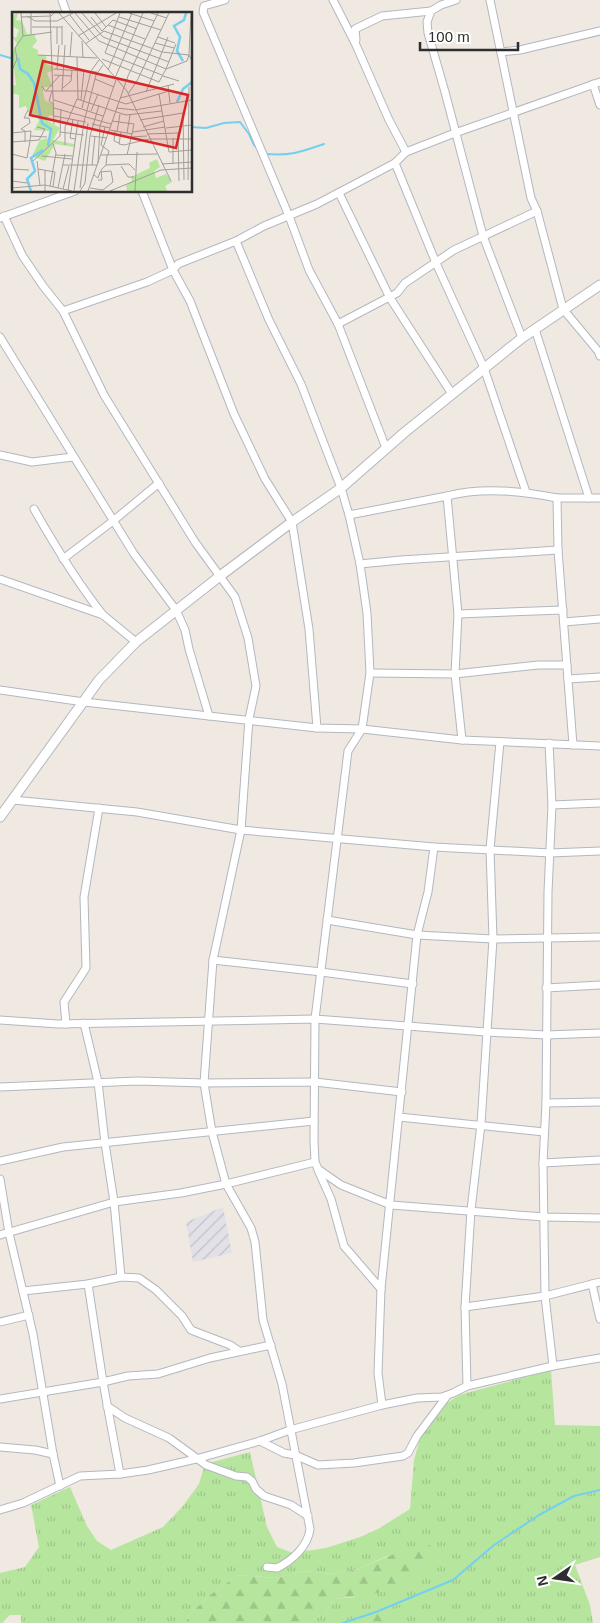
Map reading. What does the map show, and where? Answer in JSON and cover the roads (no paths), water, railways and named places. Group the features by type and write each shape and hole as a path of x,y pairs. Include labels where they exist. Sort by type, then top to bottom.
{"street":[{"path":"62,0 66,12"},
{"path":"225,0 204,6 203,12 289,216 309,270 338,324 386,448"},
{"path":"333,0 356,44 389,120 406,152"},
{"path":"356,44 355,29 382,16 430,11 456,0"},
{"path":"490,0 530,198 537,211 550,266 563,309 598,351 600,356"},
{"path":"430,11 427,22 428,33 483,236 522,338"},
{"path":"501,52 600,31"},
{"path":"63,311 147,282 173,270 178,264 236,241 264,226 339,193 395,163 406,152 455,133 597,83 600,105"},
{"path":"395,163 436,264 484,368 526,492"},
{"path":"72,192 2,217 22,255 63,311 104,395 195,542 235,597 248,638 256,686 248,719 241,830 213,960 204,1083 212,1132 226,1184 251,1228 255,1242 260,1303 267,1336 272,1345 282,1384 310,1529 309,1537 300,1550 278,1568 267,1567"},
{"path":"142,192 173,270 190,301 234,414 265,479 292,522 309,629 317,728"},
{"path":"339,193 390,298 452,394"},
{"path":"338,324 390,298 406,283 454,250 537,211"},
{"path":"236,241 269,320 301,384 341,488 350,515 368,613 370,673 362,729 348,751 316,1019 314,1121 316,1165 331,1199 344,1246 381,1289"},
{"path":"1,814 99,680 136,642 220,576 341,488 386,448 522,338 600,285"},
{"path":"535,329 589,498"},
{"path":"0,337 134,554 176,610 185,630 209,716"},
{"path":"0,455 32,462 74,457"},
{"path":"63,559 113,521 158,483"},
{"path":"350,515 463,492 526,492 557,498 600,498"},
{"path":"447,496 458,614 456,674 462,740"},
{"path":"557,498 558,550 573,745"},
{"path":"34,509 85,592 103,615 136,642"},
{"path":"360,564 558,550"},
{"path":"0,579 103,615"},
{"path":"458,614 563,610"},
{"path":"564,622 600,619"},
{"path":"370,673 456,674 538,665 567,665"},
{"path":"568,679 600,677"},
{"path":"0,690 84,702 317,728 362,729 462,740 600,746"},
{"path":"467,1386 465,1308 471,1210 481,1124 493,939 490,850 500,742"},
{"path":"549,743 552,805 547,938 546,1104 543,1163 545,1296 553,1366"},
{"path":"13,800 138,812 241,830 434,847 550,853 600,851"},
{"path":"552,805 600,803"},
{"path":"66,1024 64,1002 86,968 84,897 99,808"},
{"path":"382,1405 378,1373 381,1289 418,935 428,892 434,847"},
{"path":"327,920 418,935 493,939 600,937"},
{"path":"213,960 413,984"},
{"path":"546,988 600,985"},
{"path":"0,1020 66,1024 316,1019 546,1035 600,1033"},
{"path":"84,1023 98,1082 114,1202 121,1277"},
{"path":"0,1087 98,1082 315,1082 402,1092"},
{"path":"546,1104 600,1102"},
{"path":"399,1117 544,1132"},
{"path":"0,1161 63,1147 314,1121"},
{"path":"543,1163 600,1160"},
{"path":"316,1165 341,1185 391,1205 544,1217 600,1218"},
{"path":"0,1235 114,1202 181,1193 316,1165"},
{"path":"0,1179 9,1233 29,1315 52,1454 60,1486"},
{"path":"23,1291 88,1284 121,1277 139,1278 156,1290 182,1316 191,1330 230,1345 239,1352"},
{"path":"465,1308 545,1296 596,1283 600,1320"},
{"path":"88,1284 107,1406 120,1474"},
{"path":"0,1322 29,1315"},
{"path":"0,1399 43,1393 128,1376 158,1374 272,1345"},
{"path":"0,1510 23,1503 80,1476 120,1474 148,1470 196,1459 260,1441 290,1430 382,1405 417,1398 447,1396 467,1386 553,1366 600,1358"},
{"path":"260,1441 318,1465 326,1466 403,1456 408,1454 417,1436 447,1396"},
{"path":"107,1406 140,1425 169,1438 196,1459 218,1470 236,1476 247,1477 264,1496 291,1505 308,1516"},
{"path":"0,1448 35,1450 52,1454"}],"waterway":[{"path":"0,55 12,58"},
{"path":"192,127 206,128 224,123 240,122 258,149"},
{"path":"266,154 296,153 324,144"},
{"path":"343,1623 376,1612 453,1580 494,1545 539,1515 574,1496 600,1490"}]}
